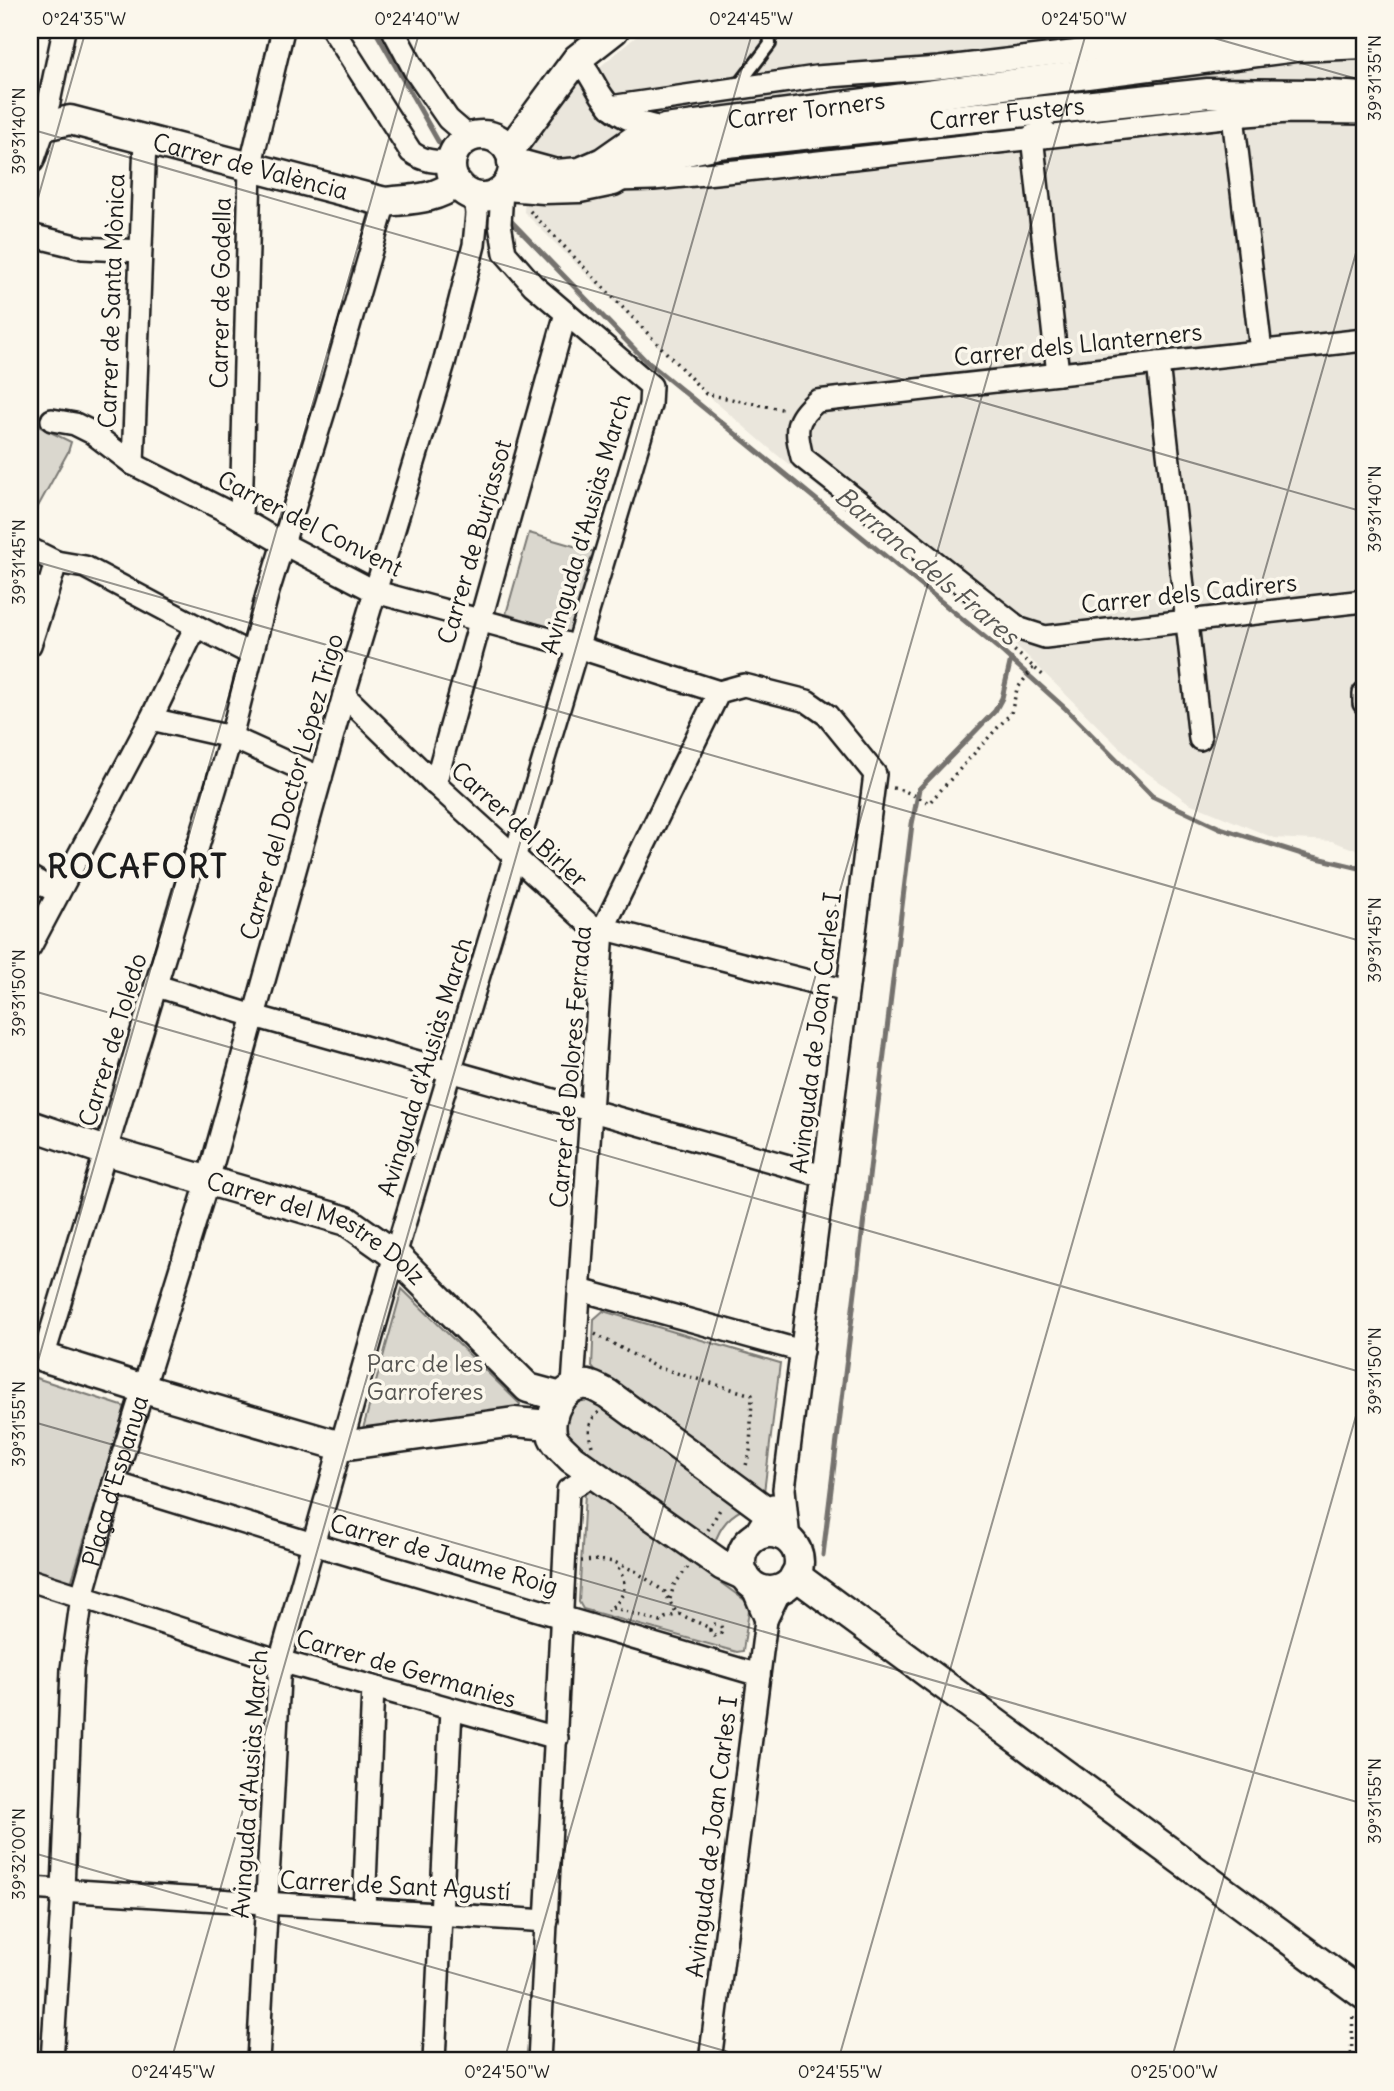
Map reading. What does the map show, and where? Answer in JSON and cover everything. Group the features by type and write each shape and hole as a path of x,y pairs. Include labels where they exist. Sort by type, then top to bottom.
{"street":[{"path":"30,159 49,102 64,30"},
{"name":"Carrer de Godella","path":"241,519 250,168 283,30"},
{"path":"332,30 411,152 422,160 487,176"},
{"path":"393,30 415,71 448,119 477,137 503,143 487,176"},
{"path":"566,313 533,285 505,253 487,176 455,151 569,67 614,30"},
{"name":"Carrer Fusters","path":"610,107 816,76 939,68 964,74 1076,67 1118,49 1287,30"},
{"path":"1345,37 1364,35"},
{"name":"Carrer Fusters","path":"1118,49 1296,47 1345,37 1364,44"},
{"name":"Carrer Fusters","path":"1345,37 1364,56"},
{"name":"Carrer Torners","path":"487,176 580,172 603,162 633,141 665,129 1118,49"},
{"path":"487,176 569,67"},
{"path":"569,67 587,69 610,107 627,120 665,129"},
{"name":"Carrer Fusters","path":"1314,94 1361,84 1364,81"},
{"name":"Carrer Fusters","path":"613,181 650,159 718,144 1208,93 1314,94 1364,98"},
{"name":"Carrer Fusters","path":"1288,112 1364,98"},
{"name":"Carrer Fusters","path":"1032,136 1095,116 1115,104"},
{"name":"Carrer Fusters","path":"487,176 544,190 579,188 613,181 746,170 1032,136 1233,116 1288,112 1364,113"},
{"path":"1233,116 1261,351"},
{"name":"Carrer de València","path":"41,127 70,120 385,202 443,193 487,176"},
{"path":"1032,136 1058,374"},
{"name":"Carrer de Santa Mònica","path":"133,464 145,140"},
{"name":"Carrer del Doctor López Trigo","path":"144,1389 208,1180 344,695 444,363 470,261 477,214 487,176"},
{"name":"Carrer de Toledo","path":"36,1355 106,1152 157,986 231,737 282,543 327,402 385,202"},
{"path":"30,235 83,248 140,251"},
{"path":"470,261 510,259"},
{"name":"Avinguda d'Ausiàs March","path":"258,2061 280,1661 396,1255 650,405 651,386 566,313"},
{"name":"Carrer de Burjassot","path":"435,784 566,313"},
{"name":"Carrer dels Llanterners","path":"802,414 817,401 1364,340"},
{"path":"1158,363 1200,739"},
{"path":"802,414 797,436 803,457 1013,636"},
{"name":"Carrer del Convent","path":"52,420 75,424 91,432 133,464 376,592 578,648 719,692"},
{"path":"30,550 55,562 85,567 251,654"},
{"path":"30,645 38,589 55,562"},
{"name":"Carrer dels Cadirers","path":"1013,636 1045,637 1364,601"},
{"path":"30,947 196,626"},
{"path":"719,692 744,685 807,701 827,715 874,774 873,785"},
{"name":"Carrer de Dolores Ferrada","path":"567,1392 580,1290 603,929 719,692"},
{"path":"1364,693 1364,703"},
{"name":"Carrer del Birler","path":"344,695 435,784 590,925 847,991"},
{"path":"150,719 231,737 321,778"},
{"name":"Avinguda de Joan Carles I","path":"779,1530 873,785"},
{"path":"30,877 58,894"},
{"path":"157,986 254,1016 824,1175"},
{"name":"Carrer del Mestre Dolz","path":"30,1125 106,1152 347,1221 396,1255 528,1388 567,1392 589,1385 608,1394 732,1485 779,1530"},
{"path":"580,1290 802,1351"},
{"name":"Plaça d'Espanya","path":"30,1580 82,1596 144,1389 36,1355"},
{"path":"144,1389 341,1446 514,1422 551,1425"},
{"path":"567,1392 551,1425 554,1440 571,1458 723,1566 760,1589 769,1591 788,1582 798,1569 799,1559 779,1530 751,1540 742,1554 741,1564 748,1580"},
{"path":"539,2061 568,1490 594,1474"},
{"name":"Carrer de Jaume Roig","path":"114,1483 313,1545 759,1675"},
{"name":"Avinguda de Joan Carles I","path":"779,1530 784,1489"},
{"name":"Avinguda de Joan Carles I","path":"748,1580 766,1620"},
{"path":"788,1582 1359,2001"},
{"name":"Avinguda de Joan Carles I","path":"710,2061 766,1620 788,1582"},
{"path":"52,2061 63,1889 72,1669 82,1596"},
{"name":"Carrer de Germanies","path":"82,1596 280,1661 557,1738"},
{"path":"364,1909 373,1687"},
{"path":"434,2061 451,1709"},
{"name":"Carrer de Sant Agustí","path":"30,1888 547,1921"}],"lane":[{"path":"737,87 769,44 769,30"}],"path":[{"path":"487,176 706,394 802,414"},
{"path":"1013,636 1033,668 1045,677"},
{"path":"873,785 905,791 929,803 1011,713 1013,698 1033,668"},
{"path":"593,1332 656,1367 752,1395 748,1461 744,1471"},
{"path":"590,1438 592,1418 605,1408"},
{"path":"669,1601 679,1578 700,1550"},
{"path":"565,1560 614,1562 648,1579 665,1592 680,1614 710,1628"},
{"path":"599,1627 604,1615 621,1598 624,1586 622,1573 614,1562"},
{"path":"612,1607 661,1622 680,1614"},
{"path":"1351,2061 1359,2001"}],"shaded area":[{"path":"644,30 1364,30 1364,853 1332,841 1274,838 1189,803 1139,767 1020,649 776,454 706,394 524,212 529,137 560,100"}],"green space":[{"path":"30,422 71,442 30,521"},
{"path":"529,533 598,553 572,635 506,614"},
{"name":"Parc de les Garroferes","path":"402,1289 520,1404 518,1411 362,1432"},
{"path":"603,1311 780,1363 764,1492 761,1496 601,1378 592,1367 594,1319"},
{"path":"30,1376 125,1407 71,1583 30,1569"},
{"path":"590,1399 600,1401 748,1507 726,1522 714,1545 572,1451 561,1423 572,1406"},
{"path":"593,1490 750,1604 743,1651 737,1652 583,1609 579,1602 585,1493"}],"waterway":[{"name":"Barranc dels Frares","path":"375,30 444,148"},
{"name":"Barranc dels Frares","path":"461,166 480,187"},
{"name":"Barranc dels Frares","path":"509,219 645,360 998,648 1066,709 1152,796 1220,828 1305,855 1364,869"},
{"path":"823,1555 912,824 919,789 995,711 1002,698 1011,659"}],"district":[{"name":"ROCAFORT","path":"138,867"}]}
